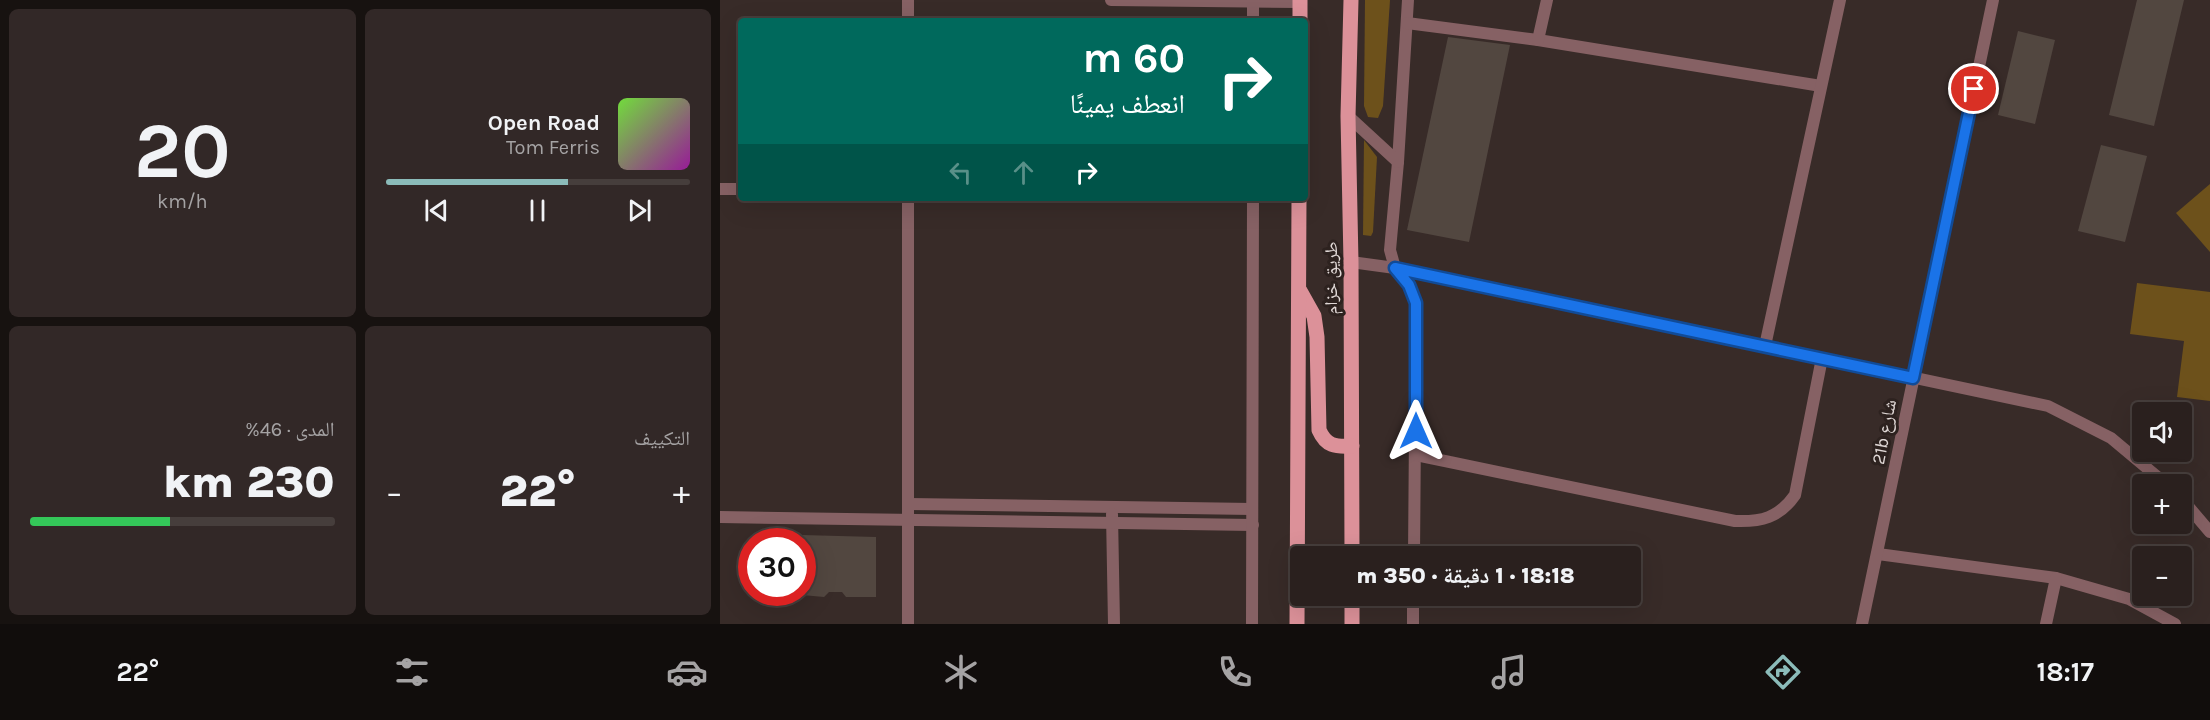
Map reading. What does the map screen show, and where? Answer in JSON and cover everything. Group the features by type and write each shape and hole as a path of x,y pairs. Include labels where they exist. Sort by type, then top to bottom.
{"main road":[{"name":"طريق خزام","path":"1351,0 1348,116 1352,546"},
{"path":"1300,1 1300,18"},
{"name":"طريق خزام","path":"1297,624 1299,201"},
{"path":"1298,288 1314,316 1317,337 1319,430 1323,440 1333,445 1352,446"},
{"path":"1352,606 1352,624"}],"street":[{"path":"908,0 908,18"},
{"path":"1111,0 1300,1"},
{"path":"1408,0 1390,250 1395,268 1409,285 1416,303 1414,546"},
{"path":"1538,40 1547,0"},
{"path":"1765,346 1840,0"},
{"name":"21b شارع","path":"1862,624 1993,0"},
{"path":"1253,2 1253,18"},
{"path":"1407,23 1538,40 1821,87"},
{"path":"1348,116 1398,162"},
{"path":"720,189 738,189"},
{"path":"908,201 908,624"},
{"path":"1252,624 1253,201"},
{"path":"1351,262 1395,268 2048,406 2111,438 2154,474"},
{"path":"1416,455 1735,521 1770,517 1786,507 1795,495 1822,358"},
{"path":"909,504 1252,509"},
{"path":"1112,507 1114,624"},
{"path":"2192,511 2210,532"},
{"path":"720,517 909,518 1253,525"},
{"path":"1878,554 2056,578 2129,599 2175,624"},
{"path":"2046,624 2056,578"},
{"path":"1413,606 1413,624"}],"shaded area":[{"path":"1365,0 1390,0 1383,106 1378,118 1368,117 1364,106"},
{"path":"1364,140 1377,157 1371,236 1363,235"},
{"path":"2210,184 2210,252 2176,213"},
{"path":"2137,283 2210,292 2210,401 2177,397 2184,341 2130,334"}],"building":[{"path":"2137,0 2184,0 2154,126 2109,115"},
{"path":"2018,31 2055,40 2035,124 1998,115"},
{"path":"1448,37 1510,45 1469,242 1407,230"},
{"path":"2101,145 2147,156 2125,242 2078,231"},
{"path":"816,535 876,537 876,597 846,597 842,592 829,592 824,597 816,596"}],"route":[{"path":"1416,431 1416,303 1409,285 1395,268 1913,378 1974,89"}]}
